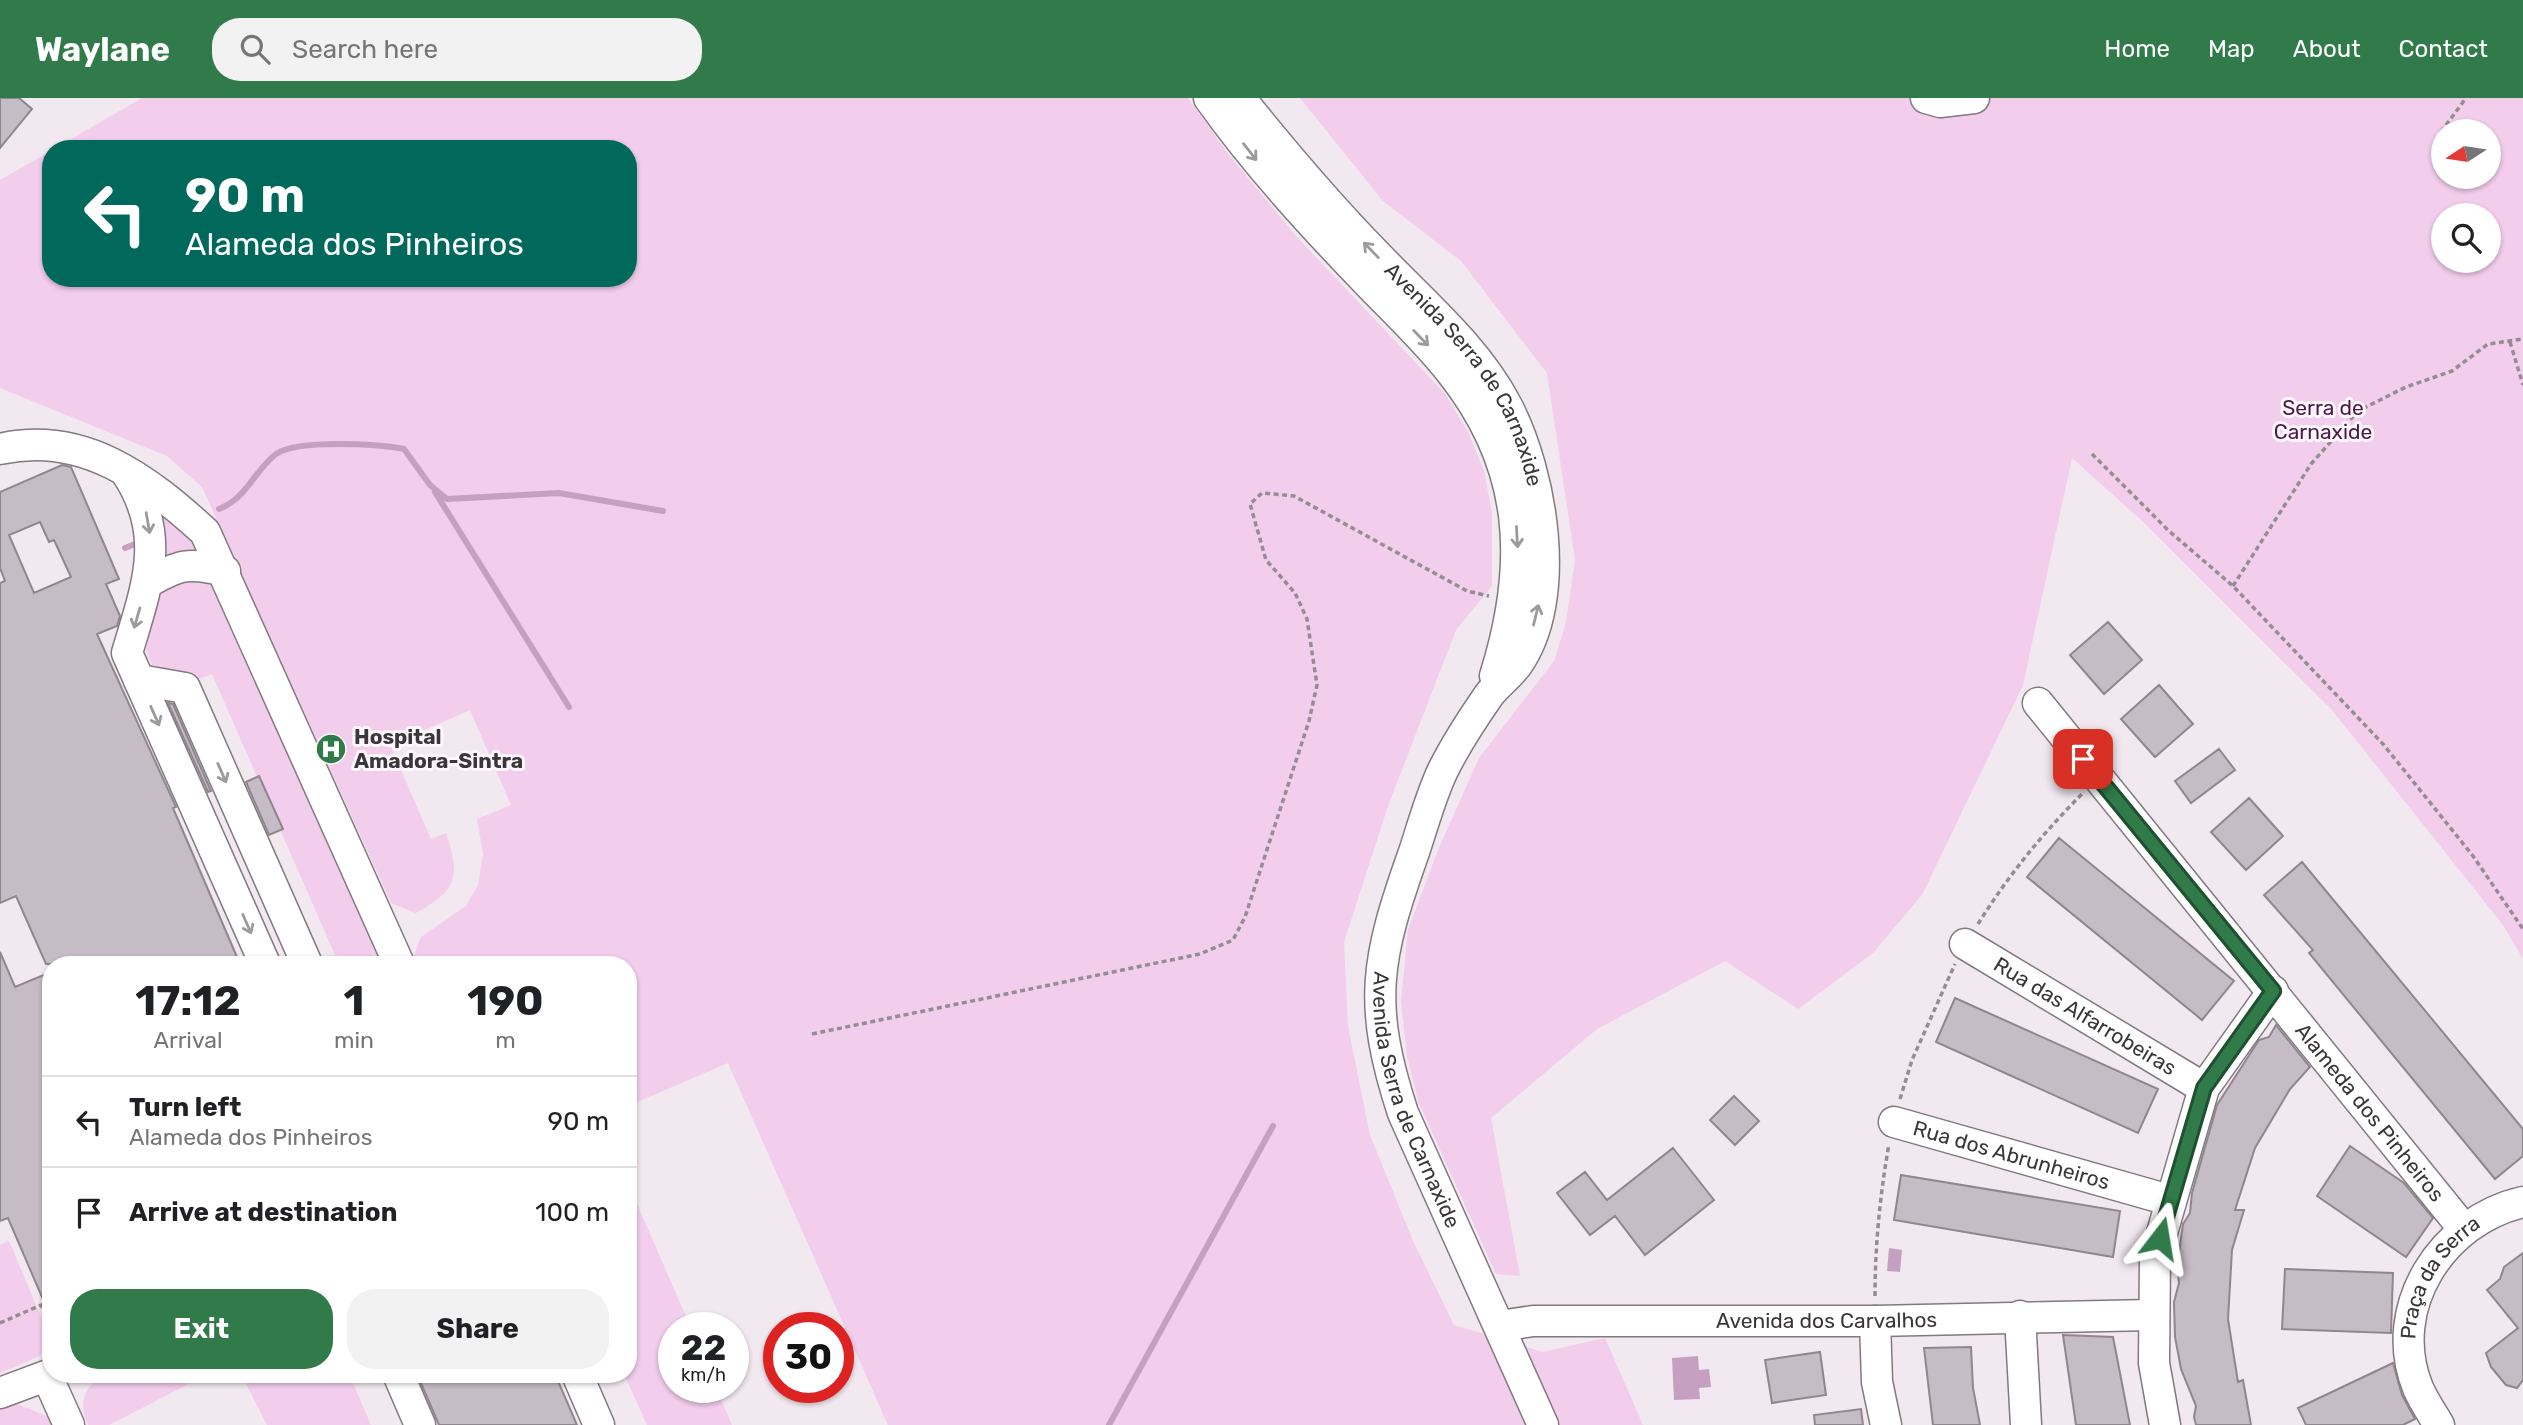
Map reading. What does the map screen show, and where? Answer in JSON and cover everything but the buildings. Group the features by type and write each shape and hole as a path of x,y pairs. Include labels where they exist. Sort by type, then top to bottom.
{"street":[{"name":"Avenida Serra de Carnaxide","path":"1209,98 1266,173 1450,371 1488,426 1511,490 1518,532 1515,602 1490,693"},
{"name":"Avenida Serra de Carnaxide","path":"1240,98 1342,219 1469,352 1506,404 1521,435 1536,478 1542,524 1543,565 1539,603 1530,639 1517,664 1490,693 1443,770 1389,921 1378,987 1379,1018 1388,1068 1403,1113 1543,1425"},
{"path":"1926,98 1940,103 1974,98"},
{"path":"0,449 24,443 64,445 99,457 175,504 205,531 395,956"},
{"path":"124,470 140,494 148,516 152,546 148,583 127,653 261,956"},
{"path":"148,583 171,569 195,563 225,571"},
{"path":"139,680 185,688 303,956"},
{"name":"Alameda dos Pinheiros","path":"2038,703 2463,1228"},
{"path":"201,821 237,805"},
{"name":"Rua das Alfarrobeiras","path":"1965,944 2204,1088"},
{"path":"2165,1425 2154,1363 2152,1315 2155,1257 2169,1200 2204,1088 2273,991"},
{"name":"Rua dos Abrunheiros","path":"1894,1122 2169,1200"},
{"name":"Praça da Serra","path":"2439,1425 2417,1386 2409,1343 2415,1300 2433,1260 2463,1228 2499,1208 2523,1202"},
{"name":"Avenida dos Carvalhos","path":"1500,1326 1533,1321 1875,1321 2152,1315"},
{"path":"2020,1316 2026,1425"},
{"path":"1875,1321 1877,1382 1886,1425"},
{"path":"0,1393 42,1378"},
{"path":"52,1383 69,1425"},
{"path":"402,1383 420,1425"},
{"path":"581,1383 599,1425"}],"path":[{"path":"2451,119 2466,98"},
{"path":"2233,586 2311,464 2358,411 2406,387 2452,371 2487,344 2523,339"},
{"path":"2510,342 2523,385"},
{"path":"2092,454 2169,531 2233,586 2383,744 2473,856 2523,929"},
{"path":"811,1034 1200,954 1233,940 1245,917 1317,685 1307,619 1295,593 1266,560 1251,516 1250,504 1262,493 1294,496 1467,591 1515,602"},
{"path":"1875,1321 1875,1254 1880,1201 1894,1122 1921,1037 1965,944 2026,856 2098,777"},
{"path":"0,1323 41,1305 42,1307"}],"green space":[{"path":"142,98 1188,98 1229,155 1296,236 1445,394 1469,434 1484,471 1492,513 1492,586 1456,630 1388,806 1344,942 1348,1026 1370,1135 1413,1241 1454,1325 1543,1352 1605,1338 1643,1425 888,1425 854,1348 854,1312 838,1312 728,1063 637,1102 637,956 414,956 421,937 466,906 478,885 483,854 477,819 511,805 470,710 390,745 431,839 446,833 451,848 454,872 452,881 440,897 416,913 391,903 202,487 167,456 0,388 0,180 42,156 42,287 637,287 637,140 70,140"},
{"name":"Serra de Carnaxide","path":"1300,98 2523,98 2523,959 2503,925 2332,710 2139,518 2072,458 2023,685 1922,895 1873,953 1798,1009 1725,961 1597,1029 1491,1118 1520,1276 1496,1274 1418,1101 1407,1056 1401,1002 1408,930 1438,850 1479,758 1554,661 1566,622 1575,560 1547,373 1461,261 1383,201"},
{"path":"157,502 212,557 160,567 163,527"},
{"path":"172,579 208,581 228,596 385,956 335,956 212,674 193,681 152,665 143,641 162,583"},
{"path":"637,1204 684,1312 658,1312 658,1403 722,1403 732,1425 647,1425 628,1383 637,1383"},
{"path":"9,1241 42,1319 42,1355 0,1373 0,1245"},
{"path":"191,1383 109,1425 88,1425 83,1402 92,1385"},
{"path":"246,1383 353,1383 371,1425 267,1425"},
{"path":"10,1401 51,1418 54,1425 0,1425 0,1405"}],"shaded area":[{"path":"1889,1248 1902,1250 1900,1272 1887,1271"},
{"path":"1698,1356 1699,1370 1709,1369 1711,1387 1699,1388 1700,1399 1674,1400 1672,1358"}],"waterway":[{"path":"219,509 237,498 276,454 302,446 338,444 404,449 430,485 447,499 559,493 663,511"},
{"path":"435,492 569,707"},
{"path":"125,548 140,542"},
{"path":"1109,1425 1273,1126"}],"place":[{"name":"Hospital Amadora-Sintra","path":"331,749"}],"route":[{"path":"2083,759 2273,991 2204,1088 2160,1238"}]}
